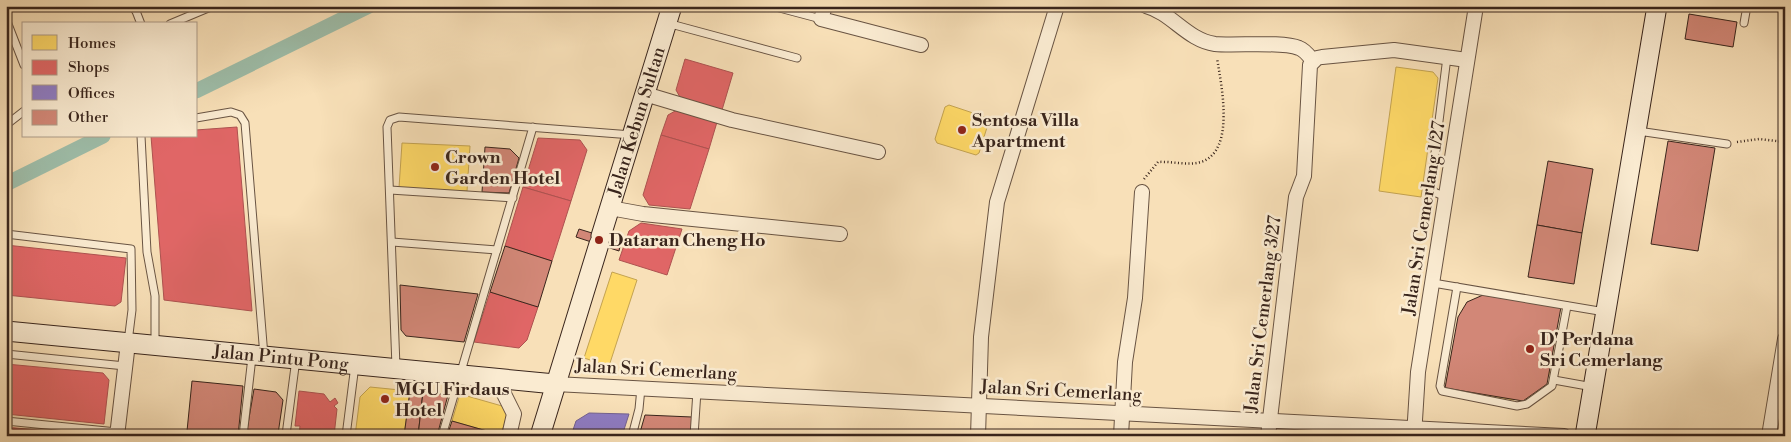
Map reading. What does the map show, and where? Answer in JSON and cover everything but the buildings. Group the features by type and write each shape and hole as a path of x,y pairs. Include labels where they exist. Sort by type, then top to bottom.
{"street":[{"path":"978,436 981,337 997,202 1057,6"},
{"path":"1146,6 1162,12 1192,36 1202,41 1216,44 1292,46 1304,51 1313,61 1322,57 1394,50 1467,60"},
{"name":"Jalan Sri Cemerlang 1/27","path":"1414,432 1418,372 1476,6"},
{"path":"1649,6 1653,28"},
{"path":"1585,436 1657,6"},
{"path":"823,13 921,45"},
{"name":"Jalan Kebun Sultan","path":"540,436 670,15"},
{"name":"Jalan Sri Cemerlang 3/27","path":"1268,436 1291,258 1296,197 1304,176 1308,71 1313,61"},
{"path":"645,94 732,120 878,152"},
{"path":"1121,436 1125,362 1135,298 1142,192"},
{"path":"610,208 644,214 840,234"},
{"name":"Jalan Pintu Pong","path":"6,331 556,384"},
{"path":"1769,436 1783,362 1785,339"},
{"path":"117,434 128,343"},
{"path":"496,378 514,414 509,436"},
{"name":"Jalan Sri Cemerlang","path":"556,384 1269,421 1414,432 1564,436"}],"lane":[{"path":"140,22 135,8 144,6"},
{"path":"175,22 213,6"},
{"path":"772,6 823,13"},
{"path":"1744,23 1747,6"},
{"path":"670,15 797,58"},
{"path":"6,19 22,60"},
{"path":"1447,57 1431,185 1434,192 1447,197"},
{"path":"198,118 231,112 243,118 258,355 242,436"},
{"path":"6,125 22,113"},
{"path":"396,368 387,127 390,120 394,118 632,135"},
{"path":"442,436 534,127"},
{"path":"1636,131 1727,144"},
{"path":"141,138 147,252 154,296 155,346"},
{"path":"390,190 513,198"},
{"path":"6,234 131,248 132,310 128,343"},
{"path":"392,242 497,250"},
{"path":"1433,283 1606,312"},
{"path":"1457,287 1440,386 1442,391 1523,405 1548,389 1554,380 1567,306"},
{"path":"6,354 125,366"},
{"path":"286,435 296,359"},
{"path":"346,436 355,365"},
{"path":"1554,380 1593,387"},
{"path":"632,436 639,409 641,388"},
{"path":"694,436 697,391"},
{"path":"6,421 117,434"}],"path":[{"path":"1142,192 1144,180 1158,162 1199,163 1208,159 1215,152 1221,138 1224,113 1216,44"},
{"path":"1727,144 1749,139 1785,142"}],"waterway":[{"path":"198,90 369,6"},
{"path":"6,184 99,138"}],"place":[{"name":"Sentosa Villa Apartment","path":"962,130"},
{"name":"Crown Garden Hotel","path":"435,167"},
{"name":"Dataran Cheng Ho","path":"599,240"},
{"name":"D' Perdana Sri Cemerlang","path":"1530,349"},
{"name":"MGU Firdaus Hotel","path":"385,399"}]}
